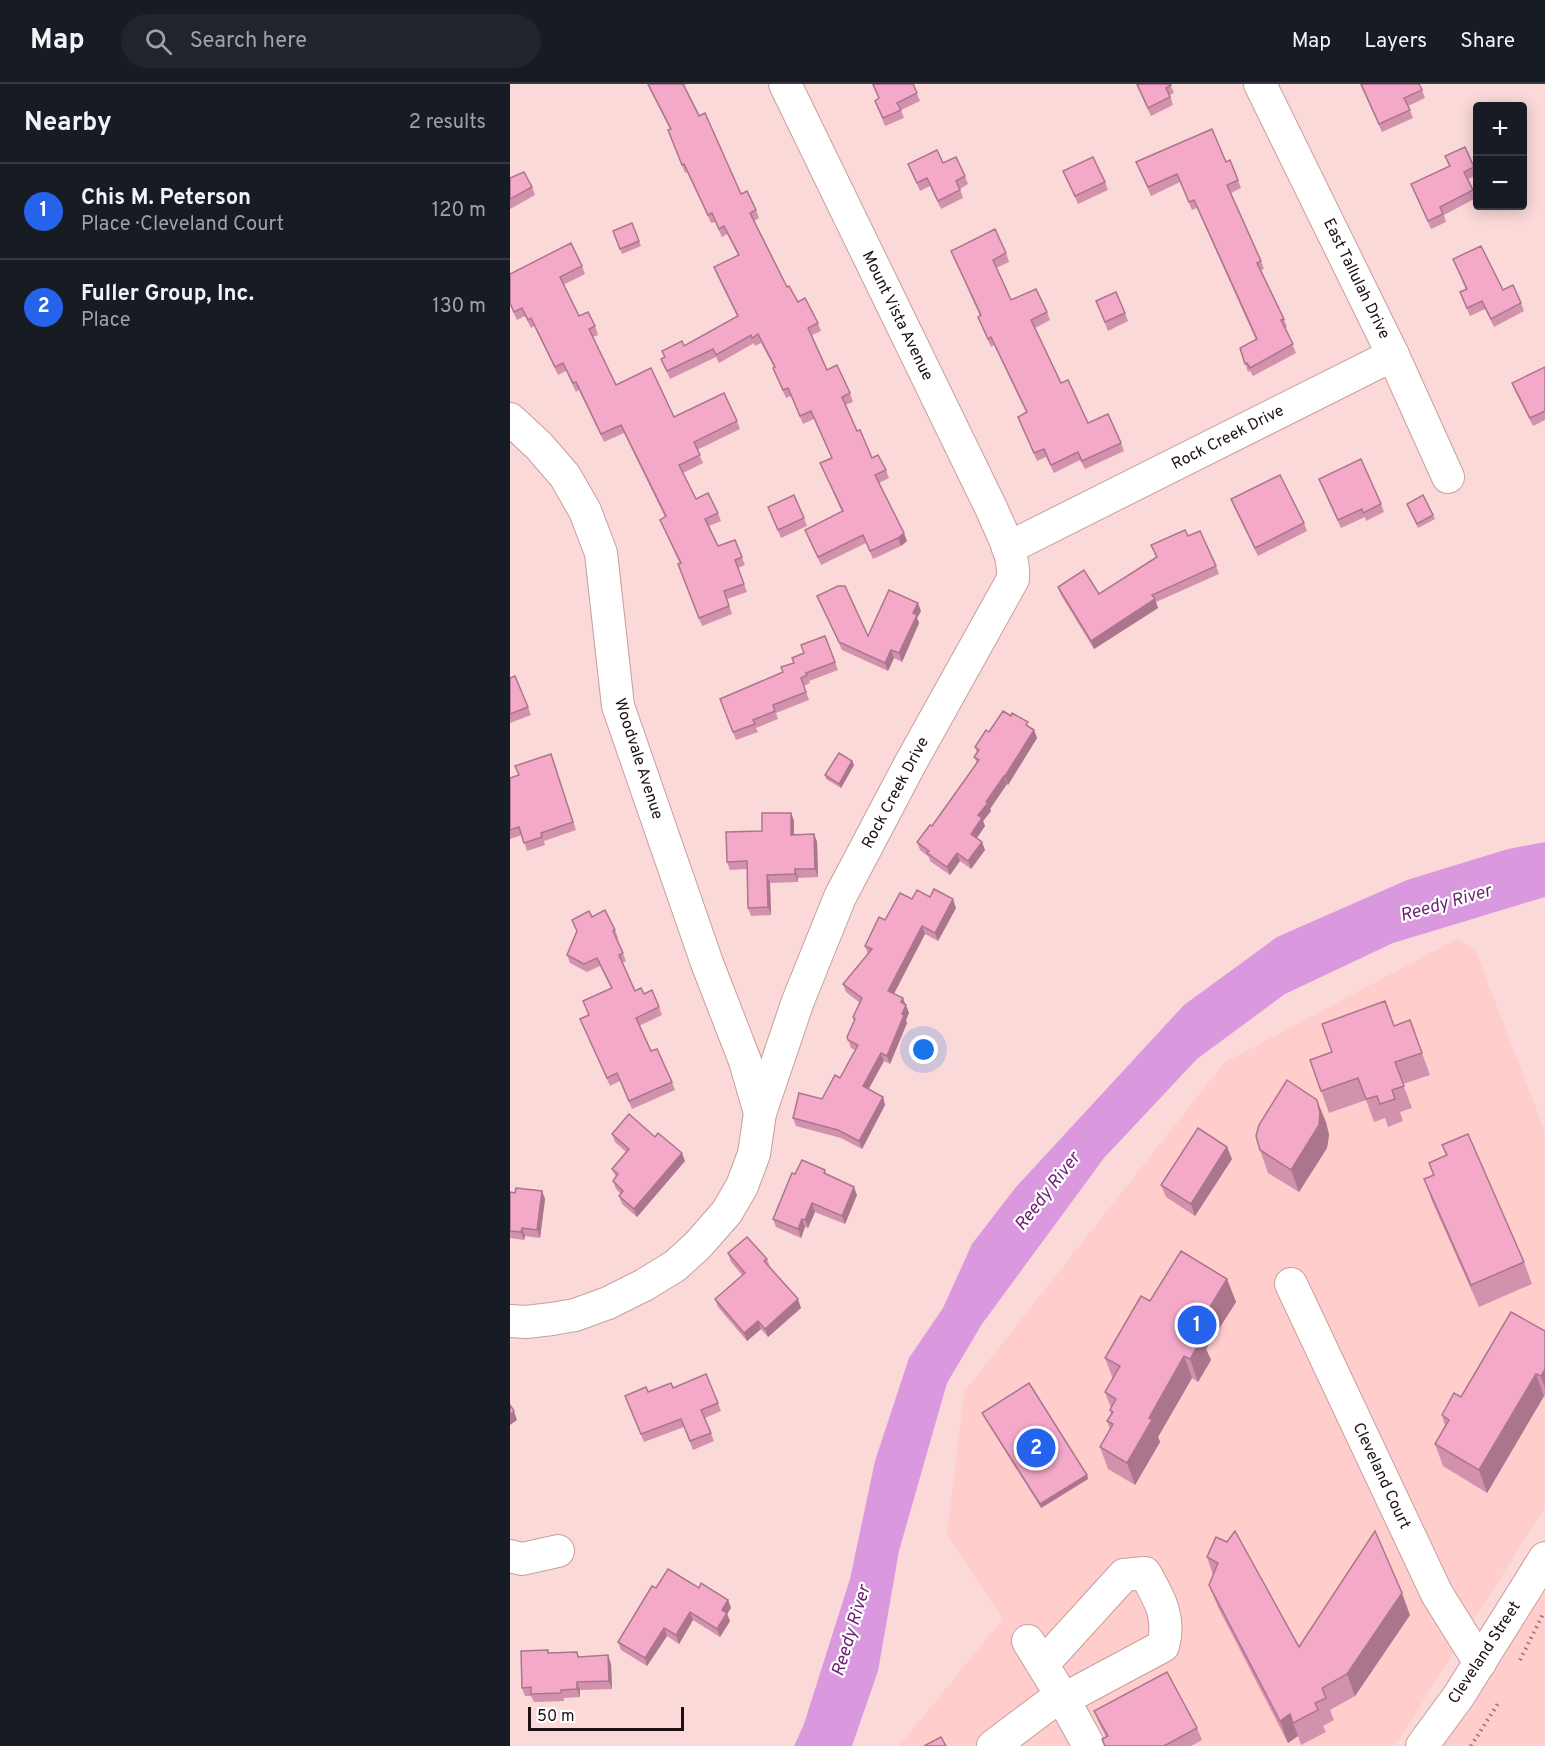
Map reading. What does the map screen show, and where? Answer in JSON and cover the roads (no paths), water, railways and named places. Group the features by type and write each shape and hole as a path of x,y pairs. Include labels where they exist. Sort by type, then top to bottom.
{"street":[{"name":"Mount Vista Avenue","path":"785,84 1008,548"},
{"name":"East Tallulah Drive","path":"1260,84 1393,355 1448,477"},
{"name":"Rock Creek Drive","path":"510,1321 526,1322 575,1315 608,1303 644,1285 675,1266 699,1245 727,1212 742,1186 754,1154 760,1113 798,1001 840,897 910,764 1008,591 1013,579 1014,567 1008,548 1393,355"},
{"name":"Woodvale Avenue","path":"510,419 565,476 585,510 601,554 618,706 707,963 745,1061 760,1113"},
{"name":"Cleveland Court","path":"1291,1284 1437,1594 1480,1663"},
{"path":"510,1556 522,1559 558,1551"},
{"name":"Cleveland Street","path":"1422,1746 1458,1697 1545,1558"},
{"path":"993,1746 1063,1697 1163,1646 1168,1630 1159,1597 1145,1573 1124,1575 1036,1653 1063,1697 1089,1746"}],"water":[{"name":"Reedy River","path":"1545,842 1545,897 1393,943 1285,994 1197,1059 1104,1158 982,1324 947,1383 899,1551 878,1671 852,1746 794,1746 804,1724 850,1579 875,1461 909,1358 943,1308 972,1244 1016,1187 1184,1005 1277,937 1407,880 1508,849"}],"place":[{"name":"Chis M. Peterson","path":"1197,1325"},
{"name":"Fuller Group, Inc.","path":"1036,1448"}]}
